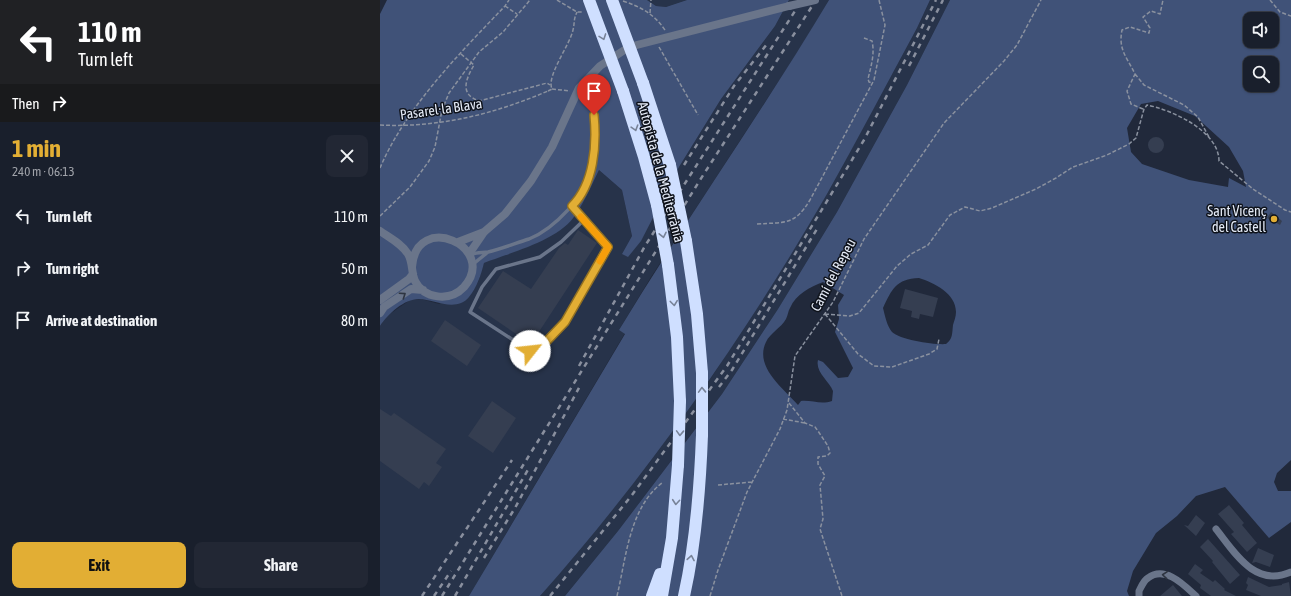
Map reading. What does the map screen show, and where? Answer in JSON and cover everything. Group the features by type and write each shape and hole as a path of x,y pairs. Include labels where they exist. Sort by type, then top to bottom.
{"highway":[{"name":"Autopista de la Mediterrània","path":"589,0 623,91 644,157 657,205 668,264 677,337 680,401 678,465 672,538 662,596"},
{"name":"Autopista de la Mediterrània","path":"612,0 643,84 670,165 686,241 697,314 702,373 702,435 696,518 684,596"},
{"path":"652,596 672,538"}],"street":[{"path":"469,255 484,232 505,214 531,181 552,147 577,92 588,76 611,58 629,47 815,0"},
{"path":"380,231 409,255 412,270 418,286 423,290 439,297 455,294 468,282 472,265 469,255 458,242 446,237 434,238 419,247 414,256 412,270 409,280 380,300"},
{"path":"458,242 484,232"},
{"path":"400,246 419,247"},
{"path":"380,313 384,307 411,289 423,290"},
{"path":"1216,529 1243,564 1259,574 1282,576 1291,572"},
{"path":"1139,596 1139,591 1148,578 1161,574 1172,576 1196,596"}],"lane":[{"path":"469,255 479,252 488,252 531,238 558,220 577,201 592,169 595,126 593,104"},
{"path":"572,206 608,247 565,322 544,344 530,351 470,312 482,287 496,268 540,257 561,242 584,220"},
{"path":"472,265 488,252"}],"path":[{"path":"380,168 390,145 406,120 461,53 509,0"},
{"path":"380,216 410,187 429,161 435,147 442,110 450,92 479,52 502,32 530,0"},
{"path":"557,0 577,12 573,21 574,30 553,73 550,85 552,89 577,92"},
{"path":"650,13 651,0"},
{"path":"757,224 789,222 801,215 872,83 885,25 879,0"},
{"name":"Camí del Repeu","path":"710,596 718,570 752,482 783,419 789,402 796,356 825,314 864,239 951,114 998,68 1017,45 1041,0"},
{"path":"1163,0 1160,14 1151,11 1143,17 1150,28 1149,33 1130,27 1122,30 1120,40 1122,52 1135,74 1144,85 1184,105 1198,117 1219,152 1219,161 1253,188 1285,210 1291,212"},
{"path":"1270,0 1280,12 1291,16"},
{"path":"505,6 518,15"},
{"path":"864,38 872,41 873,45 874,51 868,79 869,82 872,83"},
{"path":"655,40 698,115"},
{"path":"461,53 474,65 466,80 467,91 471,98 479,101 546,83 550,85"},
{"path":"1135,74 1127,91 1132,104 1144,109"},
{"name":"Pasarel·la Blava","path":"380,125 426,124 457,120 504,108 552,89"},
{"path":"825,314 850,316 859,313 897,266 912,254 928,245 950,215 965,208 980,211 992,208 1050,182 1073,167 1107,155 1129,144 1136,138 1144,109 1147,105 1163,108 1191,122 1210,139"},
{"path":"825,314 858,354 874,366 892,367 929,354 937,348 939,339"},
{"path":"789,402 805,424"},
{"path":"783,419 815,427 824,439 830,453 827,456 818,457 818,464 825,476 820,485 821,508 823,514 820,529 842,596"},
{"path":"718,485 752,482"},
{"path":"617,596 636,518 652,490 662,483"}],"shaded area":[{"path":"387,0 647,0 656,6 666,7 687,0 789,0 775,26 721,99 679,167 641,241 628,257 622,254 632,236 622,190 599,170 582,204 569,223 547,238 521,250 484,263 474,289 464,302 451,305 419,299 413,300 402,304 387,317 380,326 380,14"},
{"path":"647,0 687,0 666,7 656,6"},
{"path":"789,0 829,0 801,47 651,277 619,330 625,333 469,596 380,596 380,326 387,316 410,300 421,299 439,304 478,282 484,263 539,241 558,231 576,215 599,170 622,190 632,236 622,254 679,167 721,99 775,26"},
{"path":"829,0 930,0 917,28 850,153 796,247 729,351 657,452 580,549 540,596 469,596 625,334 619,330 804,42"},
{"path":"930,0 950,0 907,85 837,212 778,309 722,394 618,531 565,596 540,596 649,463 715,372 827,194 917,28"},
{"path":"950,0 1291,0 1291,460 1277,473 1274,482 1278,491 1291,491 1291,522 1269,538 1225,487 1196,496 1177,516 1156,533 1133,571 1127,591 1129,596 565,596 618,531 722,394 778,309 837,212 907,85","holes":["1158,101 1195,116 1229,147 1243,171 1246,187 1229,178 1228,187 1189,180 1142,164 1131,152 1127,128 1141,104","919,278 925,280 943,290 952,299 955,305 956,316 951,338 946,344 934,344 910,340 896,335 890,330 883,308 892,290 905,280","823,282 844,295 838,305 839,319 835,332 853,368 848,377 838,378 823,362 818,360 820,372 833,391 832,401 824,403 801,401 798,405 772,376 764,360 763,351 770,336 787,318 789,309 796,299 813,286"]}],"building":[{"path":"1156,137 1162,139 1164,145 1162,151 1156,153 1150,151 1148,145 1150,139"},
{"name":"Sant Vicenç del Castell","path":"1271,212 1282,221 1280,225 1267,218"},
{"path":"578,230 597,243 531,344 478,308 503,271 531,289 559,248 565,243 568,245"},
{"path":"905,289 938,298 933,317 920,314 919,319 911,317 912,311 900,308"},
{"path":"445,320 481,345 467,366 431,341"},
{"path":"492,401 516,418 493,453 468,436"},
{"path":"380,409 391,416 394,413 446,449 436,463 442,467 429,486 424,482 419,489 380,461"},
{"path":"1229,505 1244,523 1242,525 1257,543 1247,552 1231,534 1234,532 1218,514"},
{"path":"1196,515 1205,523 1196,536 1184,525 1188,526"},
{"path":"1208,539 1240,575 1230,584 1212,562 1213,561 1200,547"},
{"path":"1258,548 1274,555 1270,567 1256,562 1252,563"},
{"path":"1195,564 1203,570 1200,573 1213,582 1215,580 1225,589 1224,590 1236,596 1211,596 1200,588 1201,585 1188,574"},
{"path":"1248,577 1269,587 1282,585 1289,582 1291,596 1261,596 1246,590 1248,585 1246,583"},
{"path":"1173,585 1182,596 1160,596"}],"railway":[{"path":"579,366 645,246 802,0"},
{"path":"442,596 700,180 816,0"},
{"path":"550,596 632,495 727,366 864,140 936,0"},
{"path":"909,66 943,0"},
{"path":"684,165 734,86 767,44"},
{"path":"719,387 732,370 817,229"},
{"path":"484,558 515,508 581,384"},
{"path":"422,596 512,460"},
{"path":"455,596 529,468"},
{"path":"434,596 451,571"}],"slow traffic":[{"path":"581,217 608,247 600,261"}],"place":[{"name":"Sant Vicenç del Castell","path":"1274,219"}],"route":[{"path":"530,351 544,344 565,322 608,247 572,206 577,201 592,169 595,126 594,115"}]}
